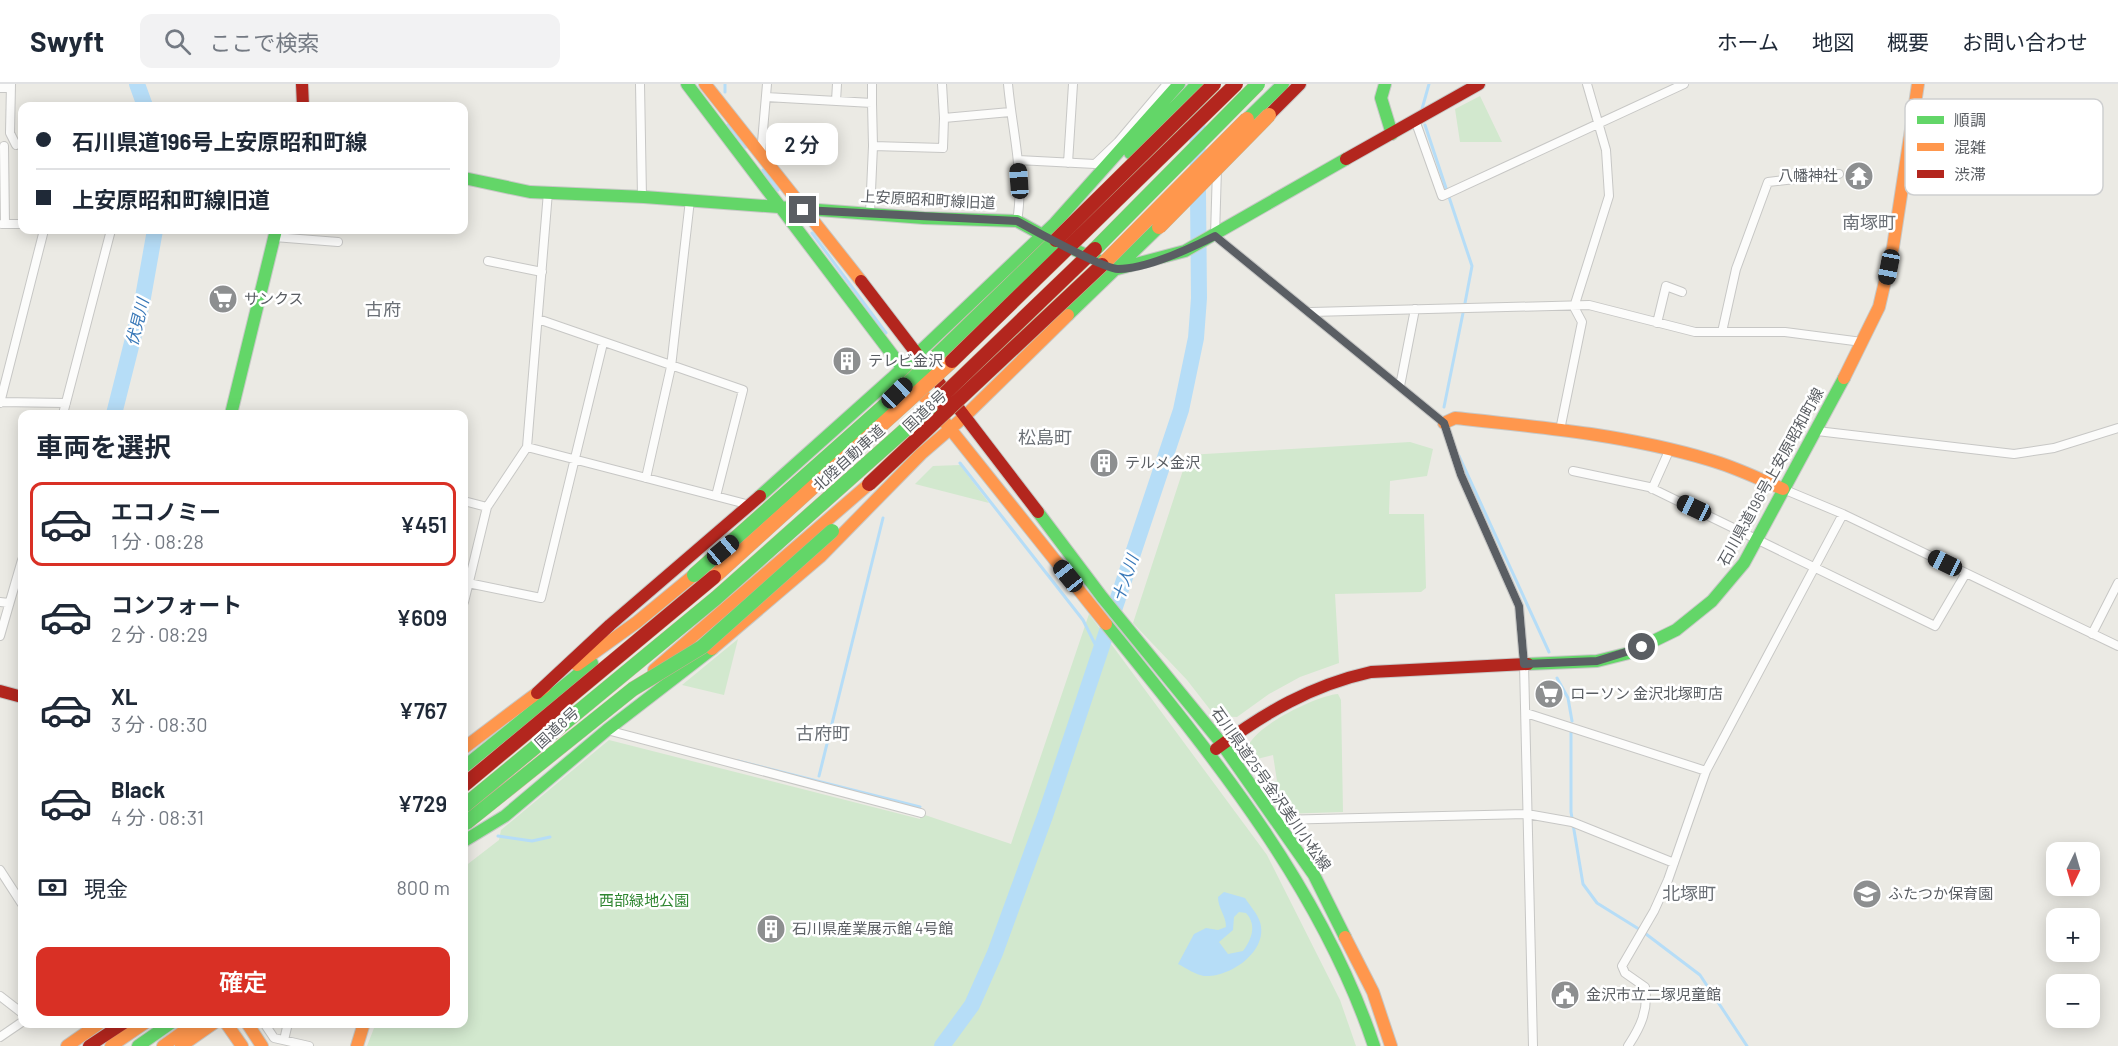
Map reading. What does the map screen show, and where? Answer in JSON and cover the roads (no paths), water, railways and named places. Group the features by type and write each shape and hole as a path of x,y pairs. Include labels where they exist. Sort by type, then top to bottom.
{"main road":[{"path":"302,84 303,102"},
{"path":"687,84 949,430"},
{"path":"705,84 917,353 964,417"},
{"path":"537,693 609,624 751,505 902,368 1060,217 1117,166 1197,84"},
{"path":"468,764 591,664 694,575 897,393 1042,255 1214,84"},
{"name":"北陸自動車道","path":"468,782 699,593 852,456 1033,287 1236,84"},
{"name":"北陸自動車道","path":"468,803 624,677 817,510 958,381 1258,84"},
{"name":"国道8号","path":"468,835 625,690 674,655 869,484 1079,287 1283,84"},
{"path":"468,837 505,816 607,730 752,617 820,557 897,479 1117,269 1300,84"},
{"path":"1385,84 1381,98 1392,134"},
{"path":"1117,269 1185,251 1215,236 1479,84"},
{"name":"石川県道196号上安原昭和町線","path":"1916,99 1918,84"},
{"path":"1060,217 1172,86"},
{"name":"石川県道196号上安原昭和町線","path":"1210,753 1267,711 1307,690 1347,676 1371,672 1597,661 1629,653 1676,630 1732,580 1817,431 1862,342 1885,287 1905,164"},
{"name":"上安原昭和町線旧道","path":"468,179 507,188 548,192 690,200 781,209 1017,221 1041,235 1117,269"},
{"path":"232,410 275,234"},
{"name":"石川県道25号金沢美川小松線","path":"964,417 1102,597 1222,744 1314,875 1373,992 1391,1046"},
{"path":"1444,423 1455,418 1560,430 1669,451 1711,460 1783,489"},
{"name":"石川県道25号金沢美川小松線","path":"949,430 1210,753 1300,884 1358,998 1374,1046"},
{"path":"468,821 633,689 702,647 832,531 897,479"},
{"path":"468,745 637,622"},
{"path":"2,691 18,696"},
{"path":"67,1046 93,1028"},
{"path":"89,1046 116,1028"},
{"path":"111,1046 138,1028"},
{"path":"138,1046 164,1028"},
{"path":"163,1046 188,1028"},
{"path":"181,1046 207,1028"},
{"path":"229,1028 242,1046"},
{"path":"250,1028 262,1046"},
{"path":"357,1046 362,1028"}],"street":[{"path":"640,84 642,197"},
{"path":"761,154 767,84"},
{"path":"836,101 837,84"},
{"path":"870,213 873,146 872,84"},
{"path":"873,146 943,148 942,84"},
{"path":"1008,84 1021,202 1017,221"},
{"path":"1068,162 1073,84"},
{"path":"1220,84 1215,236 1311,312 1444,423 1461,475 1519,606 1526,713 1533,1046"},
{"path":"1560,430 1582,321 1574,307 1609,196 1606,150 1587,84"},
{"path":"1415,120 1442,196 1684,84"},
{"path":"0,88 11,86 10,133 18,144"},
{"path":"1018,160 1095,164 1172,86"},
{"path":"766,97 872,103"},
{"path":"944,118 1010,112"},
{"path":"3,224 2,146 18,145"},
{"path":"1722,332 1736,269 1768,182 1839,174"},
{"path":"548,192 527,447 487,507 468,583 541,598 603,343"},
{"path":"646,478 671,367 690,200"},
{"path":"43,234 0,402 66,403"},
{"path":"64,410 110,234"},
{"path":"282,234 338,242"},
{"path":"488,261 542,272"},
{"path":"1657,323 1666,286 1682,292"},
{"path":"1311,312 1589,305 1695,332 1785,332 1862,342"},
{"path":"1400,386 1415,309"},
{"path":"538,320 743,390 716,496"},
{"path":"1817,431 2014,454 2054,448 2118,428"},
{"path":"527,447 751,505"},
{"path":"1652,489 1669,451"},
{"path":"1573,471 1652,489 1758,538 1814,569 1935,626 1966,573"},
{"path":"1783,489 1844,513 2118,646"},
{"path":"468,502 487,507"},
{"path":"1628,1046 1638,1030 1647,998 1645,987 1625,973 1622,966 1654,911 1674,863 1706,771 1844,513"},
{"path":"0,636 5,603 18,570"},
{"path":"2092,634 2118,583"},
{"path":"1526,713 1706,771"},
{"path":"607,730 921,813"},
{"path":"1276,820 1527,814 1572,822 1674,863"},
{"path":"0,870 18,898"},
{"path":"0,996 18,1010"},
{"path":"0,1037 18,1025"},
{"path":"267,1028 274,1038 309,1046"},
{"path":"284,1040 287,1028"}],"water":[{"path":"1224,892 1245,898 1259,919 1261,933 1259,943 1245,961 1225,972 1204,976 1178,964 1194,934 1206,928 1218,930 1226,927 1218,897","holes":["1239,912 1246,913 1252,927 1249,942 1243,951 1228,954 1219,942 1233,930 1234,917"]}],"waterway":[{"name":"伏見川","path":"137,84 144,102"},
{"path":"725,84 725,92"},
{"path":"1422,109 1429,84"},
{"name":"十人川","path":"942,1046 972,1005 995,953 1045,816 1181,410 1196,338 1199,298 1197,88"},
{"path":"728,125 746,147"},
{"path":"1425,125 1472,266 1465,303"},
{"path":"763,170 778,190"},
{"path":"812,233 886,333"},
{"name":"伏見川","path":"115,410 142,303 154,234"},
{"path":"1444,407 1463,313"},
{"path":"1459,456 1549,652"},
{"path":"960,463 1083,620 1100,654"},
{"path":"819,776 883,518"},
{"path":"1557,678 1568,698 1572,721"},
{"path":"1571,732 1571,812 1583,884 1597,903 1642,931 1700,975 1747,1046"},
{"path":"738,761 920,807"},
{"path":"498,836 532,841 550,837"}],"place":[{"name":"八幡神社","path":"1859,176"},
{"name":"サンクス","path":"223,299"},
{"name":"テレビ金沢","path":"847,361"},
{"name":"テルメ金沢","path":"1104,463"},
{"name":"ローソン 金沢北塚町店","path":"1549,694"},
{"name":"ふたつか保育園","path":"1867,894"},
{"name":"石川県産業展示館 4号館","path":"771,929"},
{"name":"金沢市立二塚児童館","path":"1565,995"}],"district":[{"name":"南塚町","path":"1869,223"},
{"name":"古府","path":"383,310"},
{"name":"松島町","path":"1045,438"},
{"name":"古府町","path":"823,734"},
{"name":"北塚町","path":"1689,894"}],"park label":[{"name":"西部緑地公園","path":"644,901"}]}
